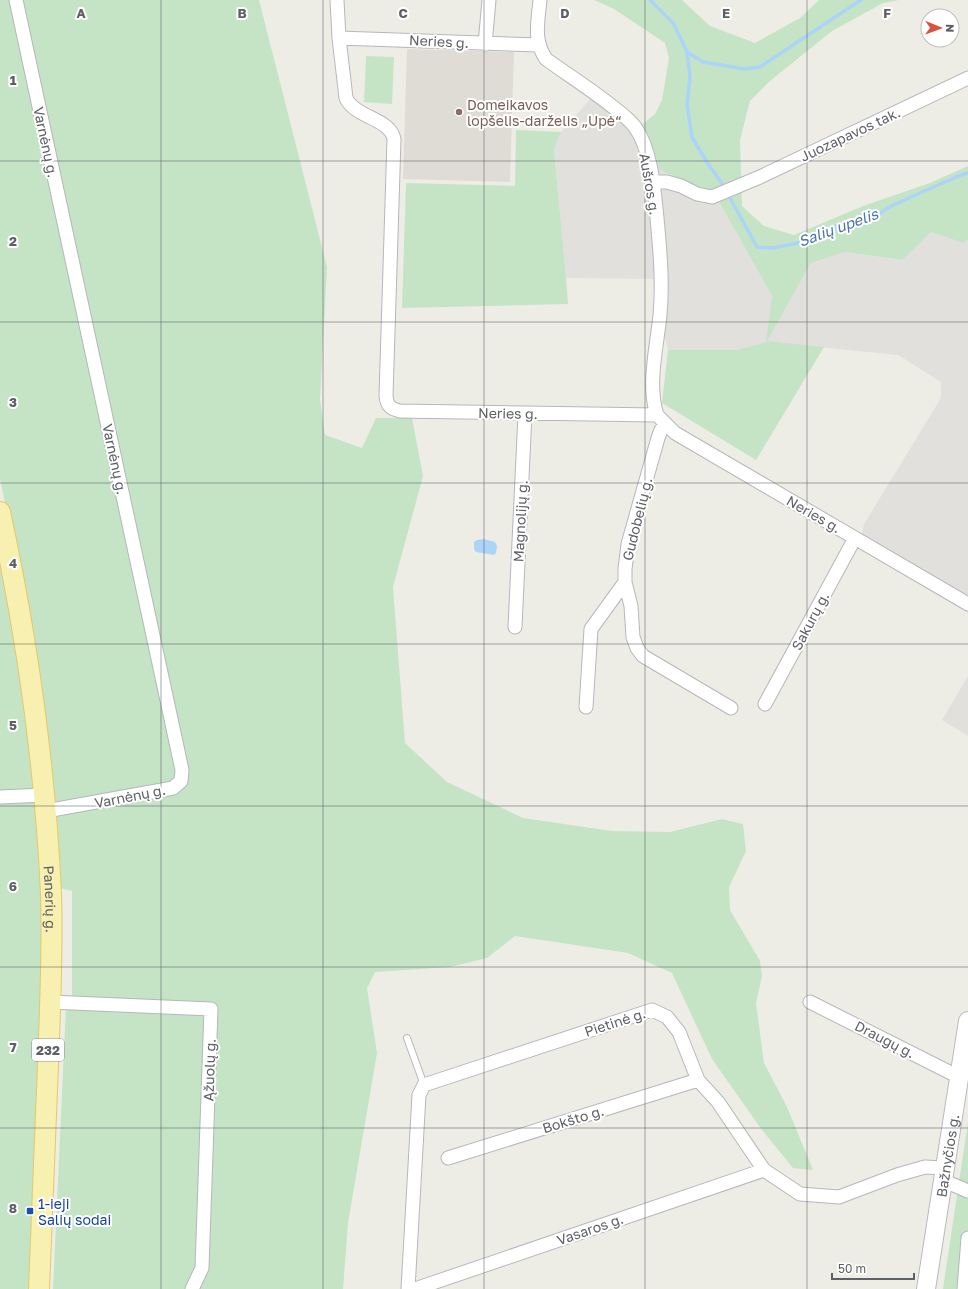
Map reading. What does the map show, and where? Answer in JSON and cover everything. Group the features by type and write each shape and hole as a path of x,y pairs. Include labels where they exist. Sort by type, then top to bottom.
{"main road":[{"name":"Panerių g.","path":"0,512 10,559 37,727 45,803 51,893 50,1002 39,1289"},
{"name":"Bažnyčios g.","path":"926,1289 943,1174 962,1083 968,1021"}],"street":[{"name":"Varnėnų g.","path":"0,798 45,803 173,788 181,781 182,770 16,0"},
{"name":"Neries g.","path":"337,0 339,38 345,93 348,102 355,109 389,128 394,139 387,403 389,407 400,412 525,414 661,420 675,433 968,604"},
{"path":"486,44 489,0"},
{"path":"538,45 537,35 540,0"},
{"name":"Neries g.","path":"339,38 406,39 486,44 538,45"},
{"name":"Aušros g.","path":"538,45 546,59 626,117 635,128 646,152 653,182 660,248 661,306 653,400 661,420"},
{"name":"Juozapavos tak.","path":"653,182 667,182 681,186 705,197 712,197 968,78"},
{"name":"Magnolijų g.","path":"515,627 525,414"},
{"name":"Gudobelių g.","path":"661,420 661,430 628,544 624,569 625,582 631,606 633,637 637,648 643,656 731,708"},
{"name":"Sakurų g.","path":"765,704 855,538"},
{"path":"586,707 591,629 625,582"},
{"name":"Ąžuolų g.","path":"50,1002 211,1009 202,1268 192,1289"},
{"name":"Draugų g.","path":"810,1002 962,1083"},
{"name":"Pietinė g.","path":"424,1085 652,1010 667,1017 679,1032 698,1080 718,1102 764,1170 800,1194 839,1198 904,1173 925,1167 943,1174"},
{"name":"Bokšto g.","path":"448,1158 698,1080"},
{"path":"408,1289 419,1094 424,1085"},
{"name":"Vasaros g.","path":"415,1289 764,1170"},
{"path":"943,1174 968,1191"},
{"path":"964,1289 968,1238"}],"lane":[{"path":"407,1038 424,1085"}],"shaded area":[{"name":"Domeikavos lopšelis-darželis „Upė“","path":"407,49 514,52 510,182 403,179"},
{"path":"600,88 643,124 653,147 660,170 714,193 772,296 767,340 811,263 845,252 901,260 931,232 963,243 968,240 968,613 859,548 864,524 941,398 941,382 898,355 767,342 737,350 668,350 655,298 655,279 566,278 554,149 561,132"},
{"path":"968,676 968,736 942,720"}],"green space":[{"path":"0,0 11,0 178,769 176,778 171,784 66,803 50,803 17,560 0,479"},
{"path":"21,0 259,0 327,267 320,400 325,435 362,448 376,418 412,418 423,476 393,587 405,743 447,782 523,818 612,831 670,832 722,819 743,824 746,851 729,887 730,910 760,961 762,976 756,1003 764,1063 787,1107 813,1170 793,1168 762,1130 712,1059 672,973 628,953 515,936 487,958 450,967 375,972 367,988 377,1053 348,1223 343,1289 196,1289 205,1268 216,1006 72,998 72,891 60,888 53,816 179,788"},
{"path":"594,0 682,0 710,26 755,43 800,18 819,0 899,0 883,3 832,31 770,81 750,101 740,140 742,206 764,226 794,235 863,206 930,183 968,166 968,240 963,243 931,232 902,260 845,252 811,263 767,341 824,347 756,460 662,403 668,350 737,350 766,342 772,296 714,193 660,170 653,147 643,124 655,114 662,100 669,58 665,43 614,9"},
{"path":"366,56 394,57 392,104 364,102"},
{"path":"516,130 561,132 554,149 568,304 402,308 406,183 515,186"},
{"path":"0,557 27,700 42,879 42,956 34,1289 0,1289"},
{"path":"66,1006 205,1014 200,1265 189,1289 53,1289"},
{"path":"968,1122 968,1252 962,1289 943,1289"}],"water":[{"path":"484,539 495,542 497,546 496,553 494,555 476,552 474,549 474,542"}],"waterway":[{"name":"Salių upelis","path":"650,0 674,24 687,52 690,77 687,105 692,137 706,161 723,185"},
{"path":"687,52 703,62 745,69 760,67 861,0"},
{"name":"Salių upelis","path":"730,198 757,247 773,248 807,241 830,228 858,220 873,218 891,206 968,173"}],"place":[{"name":"Domeikavos lopšelis-darželis „Upė“","path":"459,112"},
{"name":"1-ieji Salių sodai","path":"30,1211"}]}
